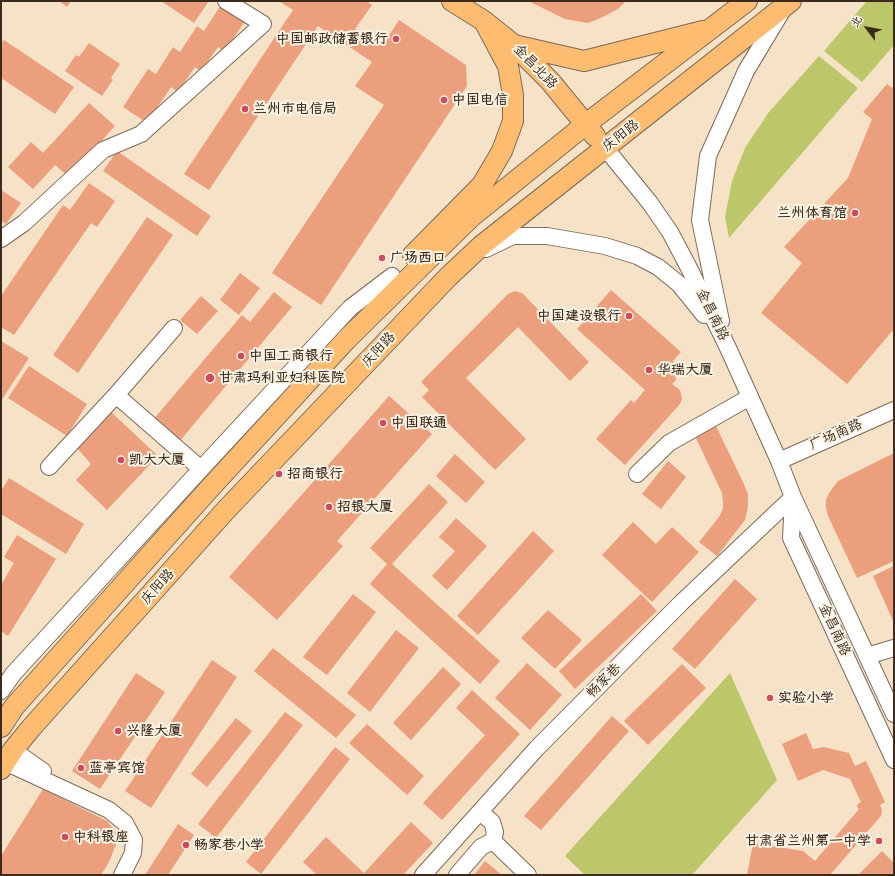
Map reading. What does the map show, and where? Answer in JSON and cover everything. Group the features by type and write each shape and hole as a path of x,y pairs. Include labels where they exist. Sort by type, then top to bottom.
{"main road":[{"name":"金昌北路","path":"452,1 484,22 514,45 550,81 595,136"},
{"name":"庆阳路","path":"7,760 37,722 225,512 448,277 595,136 712,28 747,1"},
{"name":"庆阳路","path":"1,727 14,707 210,488 346,340 471,217 595,136 789,2"},
{"path":"346,340 392,276 482,185 502,151 513,121 514,95 508,66 484,22"},
{"path":"514,45 584,61 712,28"}],"street":[{"path":"1,239 24,222 103,150 141,134 263,24 226,1"},
{"path":"728,348 700,220 708,156 746,71 789,2"},
{"name":"金昌南路","path":"595,136 650,203 670,232 689,268 728,348 779,461 793,497 894,714"},
{"path":"448,277 490,246 512,236 547,236 605,246 637,256 658,267 678,284 698,306 728,348"},
{"path":"1,691 14,673 350,308 392,276"},
{"path":"49,467 116,395 174,328"},
{"path":"116,395 201,469"},
{"path":"637,474 669,443 750,398"},
{"name":"广场南路","path":"779,461 894,410"},
{"name":"金昌南路","path":"793,497 791,538 894,760"},
{"name":"畅家巷","path":"424,875 538,748 681,603 793,497"},
{"path":"867,656 894,648"},
{"path":"7,760 36,767 66,783"},
{"path":"7,760 109,810 125,823 134,840 133,853 122,875"},
{"path":"457,875 482,847 493,841 495,832 492,822 480,812"},
{"path":"493,841 528,875"}],"green space":[{"path":"867,1 894,1 894,45 862,82 824,51"},
{"path":"819,56 858,88 729,238 725,217 732,181 745,148 769,112"},
{"path":"730,673 777,780 692,875 585,875 565,856"}],"building":[{"path":"59,1 71,1 67,7"},
{"path":"161,1 209,1 194,23"},
{"path":"279,1 366,1 372,5 355,29 382,46 399,20 466,65 467,86 321,305 272,273 384,105 355,86 372,62 318,26 209,190 184,174 293,10"},
{"path":"528,1 626,1 618,9 588,23 565,19"},
{"path":"223,2 247,18 225,51 218,47 201,71 195,67 178,92 171,87 147,123 123,107 148,69 156,74 173,47 180,52 197,26 204,31"},
{"path":"4,40 74,87 55,114 1,78 1,44"},
{"path":"89,43 120,64 111,78 113,80 102,96 65,71 76,55 79,57"},
{"name":"兰州体育馆","path":"887,84 894,89 894,329 847,384 761,313 802,263 784,247 848,178 872,119 863,112"},
{"path":"89,103 115,126 69,177 55,165 33,189 8,167 31,142 43,153"},
{"path":"117,151 211,216 197,236 103,171"},
{"path":"89,183 115,201 97,227 91,223 14,335 1,327 1,296 63,205 70,210"},
{"path":"1,190 21,203 6,224 1,221"},
{"path":"147,217 173,235 78,373 53,355"},
{"path":"240,273 260,288 239,315 220,300"},
{"name":"华瑞大厦","path":"611,290 681,352 673,361 676,380 672,384 680,390 682,399 680,404 625,465 596,439 631,400 634,403 645,390 577,329"},
{"path":"515,291 522,293 589,362 570,381 518,327 466,378 526,439 495,470 422,397 429,390 421,382 508,294"},
{"name":"甘肃玛利亚妇科医院","path":"274,292 292,307 179,442 153,420 242,315 250,322"},
{"path":"201,296 218,311 197,334 180,320"},
{"path":"1,341 29,358 1,401"},
{"path":"29,366 87,404 67,436 8,398"},
{"name":"招银大厦","path":"389,396 432,434 337,541 343,546 277,620 229,577"},
{"name":"凯大大厦","path":"109,410 158,456 107,510 76,480 91,464 77,448"},
{"path":"716,426 748,494 748,507 745,520 717,556 699,542 719,517 723,509 722,493 695,436"},
{"path":"894,453 894,561 857,578 828,516 826,500 829,493 838,481"},
{"path":"455,454 485,482 466,503 436,476"},
{"path":"668,461 686,477 661,509 642,494"},
{"path":"9,478 84,524 66,554 1,514 1,491"},
{"path":"429,484 448,502 392,564 500,661 480,684 370,584 387,564 370,548"},
{"path":"456,518 487,546 447,590 432,576 455,551 439,537"},
{"path":"633,522 656,544 672,527 699,552 652,602 602,555"},
{"path":"533,531 554,551 478,635 457,616"},
{"path":"17,535 56,559 8,636 1,631 1,585 14,563 4,557"},
{"path":"894,566 894,623 873,576"},
{"path":"735,579 757,599 695,669 672,649"},
{"path":"353,594 376,612 327,675 303,657"},
{"path":"641,594 657,611 575,689 559,671"},
{"path":"548,610 582,640 555,669 521,638"},
{"path":"396,630 419,648 370,712 347,693"},
{"path":"273,648 356,715 336,738 254,671"},
{"path":"212,660 237,677 151,808 125,791"},
{"path":"527,663 562,695 530,730 495,698"},
{"path":"682,664 706,688 648,745 624,721"},
{"path":"443,667 461,684 411,740 393,723"},
{"name":"兴隆大厦","path":"136,673 165,692 100,789 72,771"},
{"path":"472,690 520,734 442,820 423,803 485,735 456,708"},
{"path":"285,712 303,725 216,838 198,824"},
{"path":"612,716 629,731 541,830 524,816"},
{"path":"236,718 252,731 207,787 191,774"},
{"path":"367,724 424,776 407,795 349,743"},
{"path":"806,733 813,749 824,747 849,753 855,766 866,761 885,802 880,805 882,810 881,816 830,875 747,875 753,843 803,851 815,861 859,809 857,807 861,802 850,779 823,770 798,781 782,744"},
{"path":"335,747 350,759 261,874 246,862"},
{"name":"中科银座","path":"43,789 107,821 116,832 117,842 109,862 101,875 1,875 1,856"},
{"path":"411,822 433,843 403,875 317,875 303,862 326,837 364,873"},
{"path":"178,824 194,835 168,875 145,875"},
{"path":"882,851 894,863 894,872 891,875 858,875"},
{"path":"485,861 502,875 474,875"}],"place":[{"name":"中国邮政储蓄银行","path":"396,39"},
{"name":"中国电信","path":"444,100"},
{"name":"兰州市电信局","path":"245,109"},
{"name":"兰州体育馆","path":"855,213"},
{"name":"广场西口","path":"382,258"},
{"name":"中国建设银行","path":"629,316"},
{"name":"中国工商银行","path":"241,356"},
{"name":"华瑞大厦","path":"649,370"},
{"name":"甘肃玛利亚妇科医院","path":"210,378"},
{"name":"中国联通","path":"383,423"},
{"name":"凯大大厦","path":"121,460"},
{"name":"招商银行","path":"279,474"},
{"name":"招银大厦","path":"329,507"},
{"name":"实验小学","path":"770,698"},
{"name":"兴隆大厦","path":"118,731"},
{"name":"蓝亭宾馆","path":"81,768"},
{"name":"中科银座","path":"65,837"},
{"name":"甘肃省兰州第一中学","path":"879,841"},
{"name":"畅家巷小学","path":"186,845"}]}
